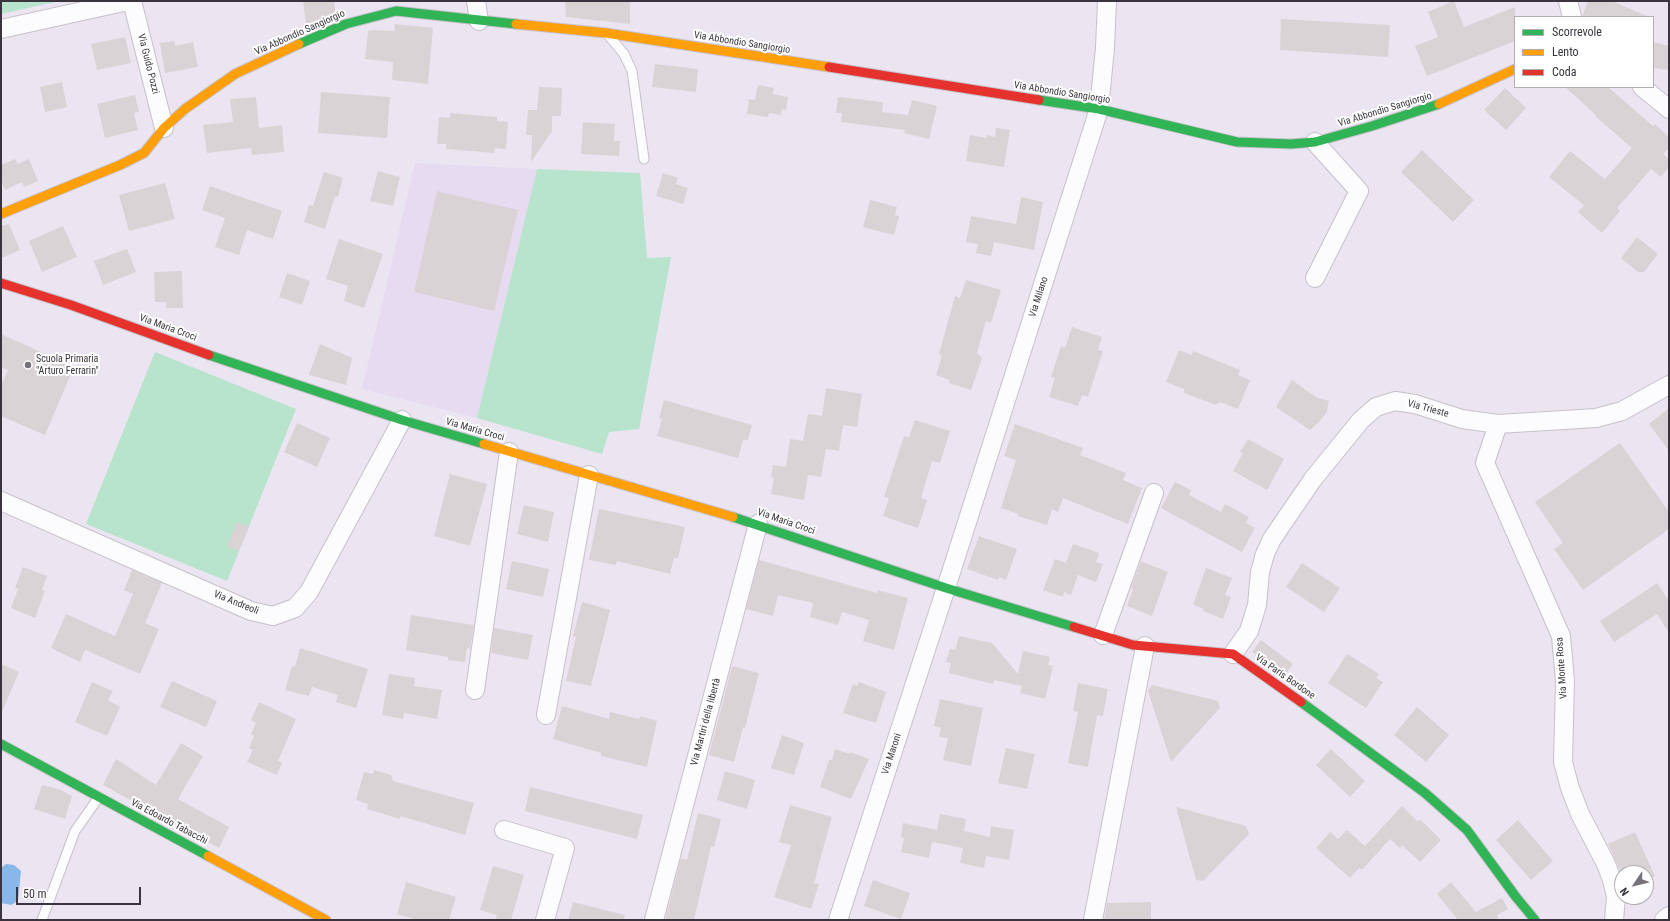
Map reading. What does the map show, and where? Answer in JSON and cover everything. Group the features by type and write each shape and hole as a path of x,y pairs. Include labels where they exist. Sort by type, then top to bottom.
{"street":[{"path":"1,29 128,1"},
{"name":"Via Guido Pozzi","path":"132,1 164,128"},
{"path":"476,1 478,21"},
{"name":"Via Milano","path":"946,588 1099,109 1105,48 1107,1"},
{"path":"1568,1 1572,16"},
{"name":"Via Abbondio Sangiorgio","path":"1,214 120,165 144,153 164,128 184,109 235,74 298,44 346,24 396,11 478,21 606,32 1099,109 1237,142 1291,144 1315,142 1443,104 1514,69"},
{"path":"1643,88 1669,109"},
{"path":"1315,142 1359,191 1315,278"},
{"name":"Via Maria Croci","path":"1,283 71,305 200,352 402,420 758,524 946,588"},
{"name":"Via Trieste","path":"1233,654 1248,631 1257,604 1260,572 1265,554 1272,539 1313,479 1361,420 1376,408 1395,401 1415,404 1462,419 1498,424 1596,418 1622,411 1669,385"},
{"name":"Via Andreoli","path":"1,501 251,611 273,616 295,608 308,592 402,420"},
{"name":"Via Monte Rosa","path":"1498,424 1485,463 1561,636 1565,682 1563,762 1570,788 1580,814 1606,864 1612,880 1616,897 1614,920"},
{"path":"475,690 509,452"},
{"path":"546,715 589,475"},
{"path":"1103,635 1154,493"},
{"name":"Via Martiri della libertà","path":"654,920 758,524"},
{"name":"Via Paris Bordone","path":"946,588 1133,645 1233,654 1389,764 1425,793 1467,830 1516,897 1535,920"},
{"name":"Via Maroni","path":"838,920 946,588"},
{"path":"1093,920 1145,646"},
{"name":"Via Edoardo Tabacchi","path":"1,744 326,920"},
{"path":"504,830 566,848 545,920"},
{"path":"1664,920 1669,916"}],"lane":[{"path":"606,32 624,54 632,71 644,159"},
{"path":"42,920 75,831 99,797"}],"shaded area":[{"path":"415,163 537,169 477,418 362,389"}],"green space":[{"path":"1,1 60,1 1,14"},
{"path":"537,169 640,173 647,258 671,257 639,429 609,432 602,454 477,418"},
{"path":"155,352 296,409 227,581 86,524"}],"water":[{"path":"6,864 14,865 21,871 18,901 11,905 1,903 1,868"}],"building":[{"path":"303,1 334,1 336,15 319,22 306,23"},
{"path":"565,1 630,1 630,24 566,17"},
{"path":"1454,1 1464,27 1515,7 1514,41 1427,76 1415,46 1438,37 1428,12"},
{"path":"1588,1 1612,1 1647,16 1582,16"},
{"path":"1281,19 1390,25 1388,57 1280,50"},
{"path":"395,24 433,28 428,84 392,80 393,62 365,59 368,31 394,31"},
{"path":"125,37 131,63 97,70 91,44"},
{"path":"175,41 175,46 193,42 198,67 165,73 160,43"},
{"path":"1654,42 1669,46 1669,70 1654,68"},
{"path":"655,64 698,69 696,92 652,87"},
{"path":"62,82 67,107 45,112 40,87"},
{"path":"758,85 774,88 773,94 788,97 786,110 782,109 781,115 769,113 768,117 747,114 749,99 755,100"},
{"path":"539,87 562,88 561,116 552,116 552,131 531,162 532,135 526,135 528,110 537,110"},
{"path":"1505,88 1526,108 1506,130 1484,110"},
{"path":"1566,88 1609,88 1653,126 1655,124 1669,137 1669,148 1663,154 1669,159 1669,167 1661,177 1651,169 1617,208 1620,211 1602,233 1578,212 1584,205 1549,177 1570,151 1605,179 1632,148 1595,116 1596,115"},
{"path":"321,92 390,97 387,138 318,133"},
{"path":"135,95 139,112 134,113 138,130 105,138 97,104"},
{"path":"256,97 259,128 282,125 284,152 252,155 251,148 207,153 203,125 233,122 230,99"},
{"path":"838,97 883,102 882,112 908,115 912,100 937,106 929,139 904,133 905,130 841,122 842,113 836,113"},
{"path":"450,113 497,117 497,121 508,122 506,149 495,148 494,153 446,149 446,144 437,144 439,117 450,118"},
{"path":"583,122 615,124 614,141 620,141 619,156 581,154"},
{"path":"996,128 1010,130 1004,167 966,161 970,135 986,138 986,135 995,137"},
{"path":"1422,150 1474,200 1453,222 1401,172"},
{"path":"15,159 18,164 29,159 38,181 24,187 22,182 5,190 1,180 1,165"},
{"path":"378,171 400,177 393,206 370,201"},
{"path":"324,172 343,178 338,197 335,196 325,229 304,222 309,205 313,206"},
{"path":"663,173 678,178 676,184 688,188 683,204 656,196"},
{"path":"165,183 175,219 129,231 119,195"},
{"path":"210,186 282,211 273,239 247,230 239,255 215,247 225,218 202,210"},
{"path":"437,191 518,210 494,311 414,292"},
{"path":"1021,197 1043,202 1034,250 994,242 991,256 976,253 978,244 966,242 971,216 1016,224"},
{"path":"870,200 897,207 895,215 899,216 894,235 863,227"},
{"path":"9,224 20,250 1,258 1,226"},
{"path":"63,226 77,257 42,272 29,241"},
{"path":"1637,237 1658,254 1644,272 1638,272 1621,258"},
{"path":"339,239 383,254 364,308 344,301 348,286 326,279"},
{"path":"127,249 136,272 103,285 94,261"},
{"path":"182,271 183,308 166,308 166,302 155,302 154,272"},
{"path":"287,273 310,281 302,305 279,297"},
{"path":"966,280 1001,290 991,323 986,321 977,353 982,358 971,390 949,383 950,380 936,375 942,356 939,354 955,296 960,298"},
{"path":"1072,327 1102,337 1098,350 1103,351 1088,397 1082,395 1078,406 1049,397 1055,378 1051,377 1061,346 1065,348"},
{"path":"1,334 74,367 45,435 1,416 1,385 8,370 1,367"},
{"path":"320,344 352,358 346,385 309,375"},
{"path":"1179,350 1192,355 1193,351 1240,370 1238,375 1250,380 1238,409 1220,402 1216,405 1184,393 1184,389 1166,382"},
{"path":"1292,380 1316,397 1329,401 1327,412 1310,430 1276,407"},
{"path":"826,388 862,394 857,427 843,425 839,451 826,449 821,477 808,475 804,500 771,494 774,478 771,477 773,465 786,467 790,439 803,441 808,414 822,416"},
{"path":"664,400 752,425 748,440 743,440 738,458 657,436 662,419 659,418"},
{"path":"1669,408 1669,451 1649,424"},
{"path":"915,420 950,431 940,463 932,461 921,498 927,500 918,528 883,516 889,498 884,497 904,436 909,437"},
{"path":"297,423 330,438 317,467 284,452"},
{"path":"1015,424 1083,448 1080,455 1126,473 1123,480 1142,488 1128,524 1063,498 1058,512 1052,509 1047,525 1018,516 1018,514 1001,508 1016,460 1004,456"},
{"path":"1248,439 1284,459 1267,490 1233,471 1243,453 1240,452"},
{"path":"1620,443 1669,512 1669,529 1583,590 1554,549 1563,543 1535,502"},
{"path":"450,474 487,484 470,546 434,536"},
{"path":"1175,482 1191,490 1189,495 1221,512 1225,504 1249,517 1246,523 1255,528 1242,552 1161,508"},
{"path":"524,505 554,512 548,542 517,534"},
{"path":"599,509 685,527 678,558 674,558 670,574 617,561 616,565 589,560"},
{"path":"237,522 249,527 239,551 227,546"},
{"path":"979,536 1017,549 1006,580 999,577 998,580 967,569"},
{"path":"1073,544 1099,553 1096,562 1103,564 1096,582 1078,575 1071,595 1064,592 1063,597 1043,590 1055,559 1066,563"},
{"path":"759,560 877,593 877,590 908,598 894,650 863,641 869,620 842,612 838,625 810,617 813,603 778,595 773,616 746,609"},
{"path":"512,561 549,569 543,597 506,589"},
{"path":"1141,561 1168,572 1152,616 1127,606 1133,589 1131,588"},
{"path":"1302,563 1340,588 1324,612 1286,587"},
{"path":"23,567 47,576 42,590 45,591 35,618 11,608 18,589 15,588"},
{"path":"1206,568 1232,578 1225,595 1231,597 1223,619 1203,611 1204,609 1193,605"},
{"path":"132,570 162,583 145,623 159,629 140,674 85,650 80,662 51,648 66,614 115,636 133,594 124,590"},
{"path":"1657,583 1669,601 1669,633 1657,614 1614,642 1600,621"},
{"path":"582,602 610,610 591,686 566,681 576,637 573,636"},
{"path":"411,615 474,625 470,649 467,648 465,662 448,660 448,657 406,650"},
{"path":"494,628 533,635 528,660 491,653"},
{"path":"959,636 992,643 1018,674 1023,651 1050,657 1048,665 1053,666 1045,699 1020,693 1022,686 994,680 993,684 949,673 951,663 946,662 950,649 955,650"},
{"path":"1261,640 1293,664 1285,675 1252,652"},
{"path":"300,648 368,669 356,708 336,702 338,695 312,687 309,696 285,690 292,666 295,667"},
{"path":"1347,654 1379,674 1376,678 1383,682 1366,708 1328,683"},
{"path":"1,664 19,672 1,714"},
{"path":"732,666 759,673 745,728 743,727 734,762 709,755"},
{"path":"389,674 415,678 414,686 442,690 437,719 404,713 403,719 382,715"},
{"path":"172,681 217,701 206,727 160,707"},
{"path":"92,682 113,691 108,700 120,707 107,736 75,722"},
{"path":"859,682 886,692 876,723 843,713 853,684 857,686"},
{"path":"1078,683 1108,689 1103,716 1097,715 1088,767 1068,763 1078,712 1073,711"},
{"path":"1152,685 1218,701 1220,708 1171,762 1148,691"},
{"path":"940,699 983,708 971,766 943,760 948,738 939,737 941,728 934,726"},
{"path":"259,702 296,719 278,761 282,763 277,775 247,762 253,750 249,748 254,736 251,734 256,723 251,720"},
{"path":"562,706 609,719 610,712 639,719 640,716 657,721 647,767 601,756 601,753 553,739"},
{"path":"1417,707 1449,735 1426,762 1394,735"},
{"path":"782,735 804,743 794,775 771,768"},
{"path":"181,743 203,756 178,799 229,827 219,848 103,785 116,759 156,785"},
{"path":"1006,748 1035,754 1027,789 998,783"},
{"path":"835,749 850,754 850,752 869,759 851,799 820,787 829,760 832,760"},
{"path":"1331,749 1365,781 1350,797 1316,765"},
{"path":"374,770 391,775 393,781 474,803 465,835 400,816 400,819 367,809 368,804 356,800 364,772 373,774"},
{"path":"725,771 755,780 747,809 717,800"},
{"path":"42,785 61,790 72,796 65,819 34,809"},
{"path":"530,787 643,815 637,839 525,811"},
{"path":"790,805 832,817 816,874 814,883 819,884 811,909 774,897 791,845 779,842"},
{"path":"1402,806 1418,822 1420,819 1441,840 1420,862 1402,845 1400,848 1390,839 1362,870 1359,868 1350,878 1316,848 1330,832 1338,839 1347,830 1365,846"},
{"path":"1176,807 1246,826 1249,834 1203,881 1196,880"},
{"path":"698,813 721,819 714,847 711,846 694,920 665,920 681,858 687,860"},
{"path":"940,814 966,819 964,831 990,837 991,826 1014,830 1009,860 986,856 984,868 960,863 963,848 932,842 929,858 901,852 904,838 901,837 903,823 937,830"},
{"path":"1518,820 1553,861 1531,880 1496,840"},
{"path":"1635,832 1650,865 1618,865 1608,844"},
{"path":"493,866 524,875 511,920 495,920 497,915 480,910"},
{"path":"873,880 910,893 901,919 864,906"},
{"path":"406,882 456,897 449,920 417,920 397,914"},
{"path":"1451,882 1476,912 1502,898 1508,909 1497,915 1499,920 1458,920 1437,894"},
{"path":"573,902 625,915 624,920 568,920"},
{"path":"1151,902 1151,920 1104,920 1107,903"}],"traffic: fast":[{"path":"299,44 346,24 396,11 516,24"},
{"path":"1039,100 1099,109 1237,142 1291,144 1315,142 1372,126 1439,104"},
{"path":"209,355 402,420 484,444"},
{"path":"733,517 946,588 1074,627"},
{"path":"1301,702 1425,793 1467,830 1516,897 1535,920"},
{"path":"1,744 208,856"}],"traffic: slow":[{"path":"516,24 606,33 829,67"},
{"path":"1,214 120,165 144,153 164,128 185,109 235,74 299,44"},
{"path":"1439,104 1514,69"},
{"path":"484,444 733,517"},
{"path":"208,856 326,920"}],"traffic: jam":[{"path":"829,67 1039,100"},
{"path":"1,283 71,305 209,355"},
{"path":"1074,627 1133,645 1233,654 1301,702"}],"place":[{"name":"Scuola Primaria \"Arturo Ferrarin\"","path":"28,365"}]}
